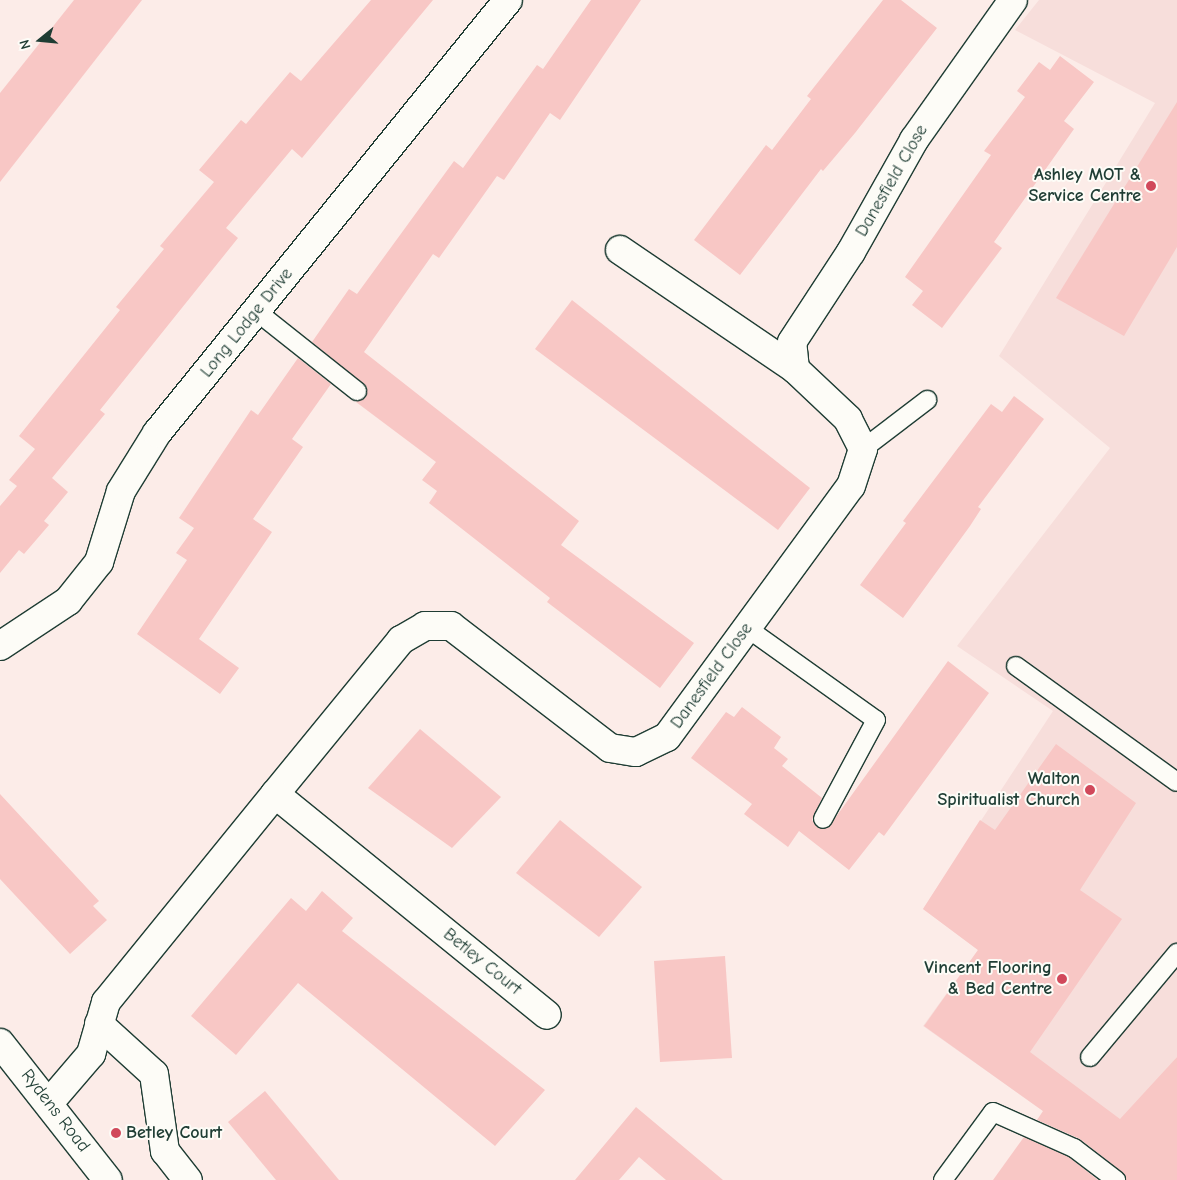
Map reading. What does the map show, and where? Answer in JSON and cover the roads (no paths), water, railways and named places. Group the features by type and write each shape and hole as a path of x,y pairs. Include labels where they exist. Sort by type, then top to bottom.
{"street":[{"name":"Long Lodge Drive","path":"0,646 68,601 99,562 121,491 157,433 508,0"},
{"name":"Danesfield Close","path":"794,369 792,342 851,252 914,140 1013,0"},
{"path":"620,250 794,369 848,420 863,449"},
{"name":"Danesfield Close","path":"275,794 401,640 425,626 451,626 610,748 636,752 667,737 851,486 863,449"},
{"path":"49,1103 91,1054 106,1002 275,794"},
{"name":"Betley Court","path":"275,794 547,1015"},
{"path":"99,1024 154,1074 165,1151 188,1180"},
{"name":"Rydens Road","path":"0,1043 108,1180"}],"lane":[{"path":"256,311 357,391"},
{"path":"863,449 927,400"},
{"path":"747,628 876,720 823,819"},
{"path":"1016,666 1177,782"},
{"path":"1090,1057 1177,952"},
{"path":"943,1180 993,1112 1074,1148 1116,1180"}],"place":[{"name":"Ashley MOT & Service Centre","path":"1151,186"},
{"name":"Walton Spiritualist Church","path":"1090,790"},
{"name":"Vincent Flooring & Bed Centre","path":"1062,979"},
{"name":"Betley Court","path":"116,1133"}]}
